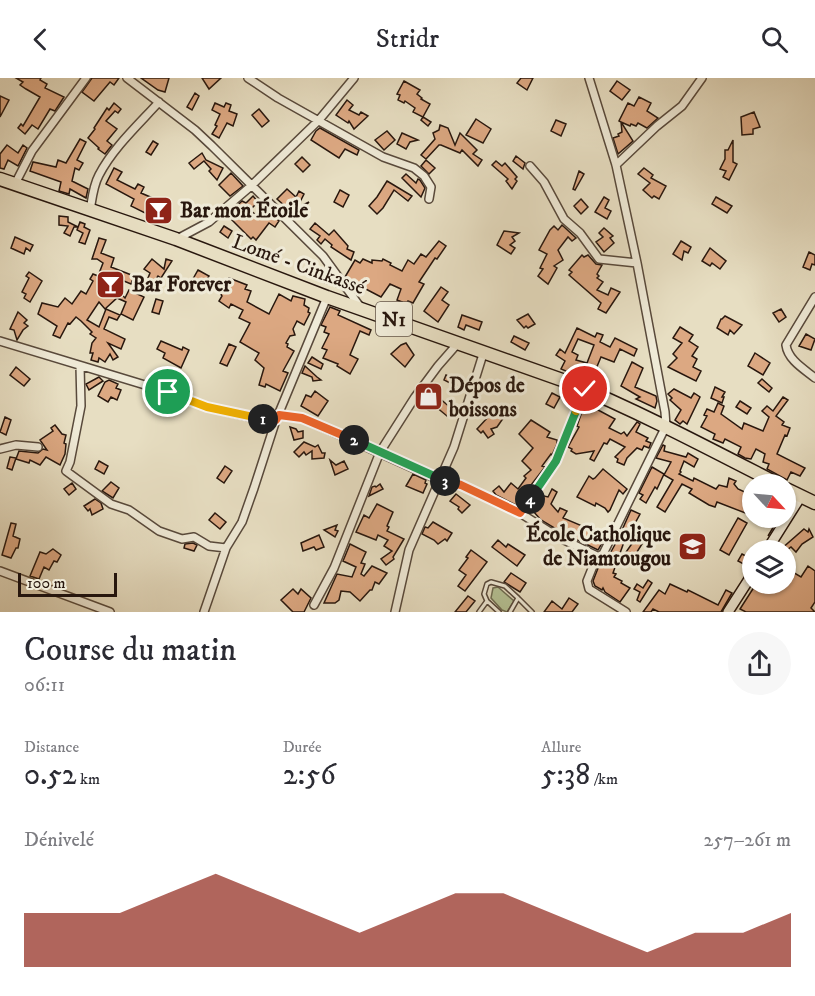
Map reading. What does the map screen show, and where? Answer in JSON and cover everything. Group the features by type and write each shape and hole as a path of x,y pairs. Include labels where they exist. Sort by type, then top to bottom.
{"highway":[{"name":"Lomé - Cinkassé","path":"0,179 176,239 327,297 459,342 585,389 666,426 759,474"},
{"path":"796,494 815,502"}],"main road":[{"path":"773,540 801,496"},
{"path":"728,612 742,590"}],"street":[{"path":"15,184 32,150 86,78"},
{"path":"127,78 195,130 323,256 361,308"},
{"path":"248,78 278,98 382,157 414,168 424,176 431,188 429,199"},
{"path":"176,239 208,222 251,186 319,120 354,78"},
{"path":"0,341 168,392 207,407 249,417 302,418 439,480 461,485 520,513 558,537 601,558 666,426 637,262 616,165 589,78"},
{"path":"616,165 682,106 702,78"},
{"path":"90,211 99,174 117,149 159,102"},
{"path":"530,166 544,182 564,219 580,233 599,259 637,262"},
{"path":"204,612 226,548 242,522 277,418 327,297"},
{"path":"815,297 786,345 791,358 815,378"},
{"path":"314,606 334,568 380,452 415,397 459,342"},
{"path":"394,612 409,550 454,447 484,351"},
{"path":"80,366 81,406 70,462 66,471 111,504 129,510 159,531 182,539 194,537 209,546 226,548"},
{"path":"520,513 556,461 585,389"},
{"path":"0,449 16,445 38,447"},
{"path":"597,556 588,581 589,589 626,612"},
{"path":"0,571 110,612"}],"lane":[{"path":"499,612 487,601 484,594 487,584 492,582 505,586 532,612"},
{"path":"510,612 518,598"},
{"path":"479,612 487,601"}],"green space":[{"path":"498,587 514,601 507,612 491,598 493,588"}],"building":[{"path":"16,78 41,78 40,80 47,84 45,88 64,97 55,111 50,109 38,129 32,125 25,134 18,128 21,124 23,126 40,97 20,85 23,82"},
{"path":"92,78 119,78 114,85 110,82 94,101 82,92"},
{"path":"141,78 169,78 165,92"},
{"path":"202,78 221,78 209,89"},
{"path":"521,78 533,78 527,90 517,83"},
{"path":"404,81 420,90 417,94 430,104 423,117 413,112 415,108 405,101 404,103 398,100 400,95 397,94"},
{"path":"617,81 630,90 622,100 610,91"},
{"path":"195,93 199,96 192,110 187,107"},
{"path":"0,96 9,100 0,117"},
{"path":"639,97 651,103 647,111 658,118 647,128 638,123 636,126 631,124 630,126 619,121 628,103 634,106"},
{"path":"347,100 353,105 349,110 368,116 354,129 349,121 348,123 336,115"},
{"path":"114,103 121,109 118,113 115,111 106,121 117,129 107,141 112,145 105,154 88,138 107,108 109,110"},
{"path":"215,103 224,107 226,103 231,105 229,111 237,114 233,126 227,123 219,138 212,134 220,114 212,110"},
{"path":"259,109 269,121 262,127 252,115"},
{"path":"754,112 760,127 753,129 753,134 742,135 741,117"},
{"path":"423,117 431,122 428,126 421,120"},
{"path":"476,119 491,129 483,143 466,135"},
{"path":"556,120 566,124 561,136 551,131"},
{"path":"621,122 633,141 618,154 613,138 622,132"},
{"path":"440,125 448,128 455,145 460,133 477,150 473,154 482,160 478,166 462,150 460,153 441,145 426,159 421,155 435,139 433,133 439,130"},
{"path":"320,128 359,150 357,155 345,149 339,158 311,140"},
{"path":"387,131 395,140 384,150 375,140"},
{"path":"402,133 418,140 410,142 406,149 397,144"},
{"path":"80,139 86,142 77,160 83,163 79,170 75,168 72,181 88,189 86,198 70,189 69,194 59,191 61,182 30,171 33,162 56,167 58,160 66,163"},
{"path":"733,140 733,162 737,164 729,180 723,177 726,171 720,169 725,159 725,150 728,150"},
{"path":"153,141 158,144 151,155 146,152"},
{"path":"7,145 18,153 23,145 27,148 18,166 8,160 4,169 0,168 0,154"},
{"path":"202,153 206,160 223,168 217,180 204,161 194,169 189,163"},
{"path":"516,156 525,163 523,169 513,161"},
{"path":"302,157 310,165 303,172 295,164"},
{"path":"426,160 435,168 429,174 421,166"},
{"path":"496,161 502,166 505,163 517,177 512,189 506,181 508,179 492,165"},
{"path":"114,168 122,172 117,180 135,189 138,184 144,187 141,193 155,199 152,205 167,212 161,221 131,206 134,199 106,184"},
{"path":"644,168 653,175 651,178 666,186 659,199 654,196 652,198 643,190 650,183 638,174"},
{"path":"579,171 584,174 575,190 573,189"},
{"path":"231,173 243,186 230,196 219,185"},
{"path":"406,174 416,183 418,179 420,180 425,188 421,197 402,178"},
{"path":"387,181 412,196 408,201 394,190 377,214 369,206"},
{"path":"287,189 296,197 299,191 304,194 297,208 309,202 296,216 277,199"},
{"path":"340,190 349,195 343,207 334,202"},
{"path":"253,196 258,202 250,210 261,219 265,214 269,216 271,214 279,221 275,227 269,223 256,240 253,237 251,239 227,215 242,201 246,203"},
{"path":"604,197 609,200 605,208 611,211 607,219 595,212"},
{"path":"716,197 732,206 727,213 712,204"},
{"path":"581,199 588,207 581,214 574,206"},
{"path":"59,216 68,217 68,222 78,227 74,227 70,236 64,233 68,226 59,225"},
{"path":"80,222 90,230 85,244 79,242 83,233 77,230"},
{"path":"315,223 329,235 334,230 348,246 347,249 354,252 351,260 331,247 332,245 325,239 321,244 317,240 320,236 310,229"},
{"path":"562,225 576,238 572,241 568,237 558,250 563,260 554,266 557,268 548,284 538,276 543,269 540,268 547,254 539,250 550,230 554,226 558,230"},
{"path":"224,226 232,231 228,238 220,232"},
{"path":"604,228 613,236 610,238 614,243 604,252 596,242 603,237 599,233"},
{"path":"504,231 519,233 512,237 515,241 510,245 515,248 511,254 497,245"},
{"path":"15,237 33,245 30,251 26,248 24,254 11,248"},
{"path":"99,238 106,240 101,253 114,258 111,267 134,276 131,284 100,271 125,298 129,290 144,297 133,320 121,314 126,302 117,298 105,309 99,302 87,320 99,327 106,309 120,315 117,320 109,317 104,329 125,339 121,349 108,343 118,357 113,360 110,354 105,362 99,358 98,362 91,360 92,343 96,338 76,317 70,324 68,323 60,338 53,335 57,326 38,314 42,303 58,307 65,298 72,304 81,291 86,294 93,281 90,279 93,274 98,276 103,263 92,259"},
{"path":"439,241 446,246 419,282 424,284 413,303 408,301 403,312 398,310 402,302 397,300 401,289 390,284 381,297 362,287 360,290 345,277 355,260 360,263 363,259 372,263 372,260 382,261 383,259 402,271 408,260 414,264 421,254 426,257"},
{"path":"681,241 691,247 688,253 684,251 682,260 673,254"},
{"path":"710,248 726,261 720,269 712,263 710,266 702,261"},
{"path":"809,252 815,255 815,265 812,264 810,270 803,267"},
{"path":"582,255 584,257 588,255 596,264 602,265 597,278 603,282 597,290 608,295 611,288 620,292 606,313 598,309 601,303 569,275 572,272 569,270"},
{"path":"152,259 164,269 166,259 172,261 161,278 158,276 154,282 148,278 150,273 144,269"},
{"path":"198,270 209,276 199,292 189,286"},
{"path":"320,271 330,276 338,286 320,281 321,278 318,276"},
{"path":"29,272 42,281 30,302 24,298 26,294 22,292 29,278 26,276"},
{"path":"229,278 247,285 245,289 251,291 247,302 269,314 279,294 291,301 293,296 305,299 304,305 309,308 310,313 304,325 297,321 293,329 295,335 290,336 286,343 287,347 294,351 283,371 288,373 280,391 266,384 265,387 259,385 264,368 255,360 259,353 240,342 250,323 239,318 243,310 231,304 229,308 219,301 222,296 219,291"},
{"path":"441,287 448,292 442,300 449,305 438,322 424,311"},
{"path":"156,299 163,301 159,314 152,312"},
{"path":"330,307 340,311 338,315 371,330 369,335 360,331 350,355 358,359 350,374 337,366 338,364 323,358 327,350 322,348 329,334 324,332 326,327 321,325"},
{"path":"781,309 786,317 779,322 773,313"},
{"path":"18,312 27,320 24,323 28,326 17,340 14,330 10,329"},
{"path":"528,314 535,324 524,328 517,320"},
{"path":"462,315 482,322 479,330 466,325 464,330 458,327"},
{"path":"725,316 742,325 734,334 730,330 728,335 717,328"},
{"path":"680,327 693,335 689,341 698,347 692,356 697,359 693,367 701,371 696,381 668,367 677,358 673,354 682,343 673,338"},
{"path":"577,328 595,337 597,333 603,335 600,342 610,347 615,338 637,349 634,356 620,349 614,362 601,357 593,376 608,382 605,388 561,369 565,361 556,355 560,349 565,353","holes":["578,339 594,345 587,363 576,360 578,355 572,352"]},
{"path":"806,334 815,339 811,350 799,346"},
{"path":"514,336 529,343 525,350 511,342"},
{"path":"161,341 182,350 183,347 189,350 181,368 163,358 165,353 157,349"},
{"path":"406,343 414,355 405,367 391,354"},
{"path":"229,344 236,347 227,366 220,363"},
{"path":"755,353 770,363 763,375 748,366"},
{"path":"312,357 323,364 321,369 308,363"},
{"path":"632,362 643,368 635,387 656,396 655,408 636,399 640,397 621,386"},
{"path":"305,366 321,380 313,381 312,377 302,373"},
{"path":"16,367 30,379 24,386 10,375"},
{"path":"446,375 461,382 458,387 444,380"},
{"path":"99,377 103,381 89,390 86,384"},
{"path":"762,379 772,388 769,392 758,383"},
{"path":"109,380 118,384 116,388 121,390 117,400 111,397 108,402 98,396 105,382"},
{"path":"715,387 725,392 722,403 711,398"},
{"path":"674,389 691,398 694,393 700,397 687,424 683,421 680,424 675,420 681,410 670,400 672,398 668,394"},
{"path":"430,390 452,409 447,416 424,397"},
{"path":"315,391 328,401 318,416 301,406 306,395 311,397"},
{"path":"552,393 560,397 554,408 546,404"},
{"path":"783,397 788,400 776,416 784,422 782,425 790,428 777,454 805,468 800,476 791,472 790,474 776,474 767,469 769,464 763,462 765,454 756,449 751,459 745,458 738,454 741,447 725,439 723,443 713,439 715,434 701,427 707,416 704,415 707,409 714,412 718,403 724,406 721,414 742,429 744,423 763,431 769,417 762,411 767,406 773,411"},
{"path":"740,401 751,408 747,414 736,407"},
{"path":"585,403 615,419 609,428 621,434 624,432 627,436 637,422 640,424 636,432 648,438 646,441 651,443 649,448 644,446 642,450 637,448 627,458 624,465 617,462 618,459 615,457 625,447 610,439 607,444 604,443 594,461 590,459 594,451 576,454 571,451 572,449 568,447 579,427 577,426"},
{"path":"493,404 504,417 497,427 491,429 494,434 488,438 483,431 481,433 477,429 490,415 486,410"},
{"path":"5,417 11,420 6,435 0,432"},
{"path":"531,420 550,432 547,437 557,440 557,444 552,455 542,466 545,467 524,494 518,506 496,495 493,491 499,486 504,492 511,483 518,489 526,478 524,476 531,470 522,461 533,448 519,434"},
{"path":"55,425 62,434 66,435 65,454 60,465 46,457 40,465 30,460 29,463 16,459 19,451 38,453 43,449 47,450 40,440 53,431 51,428"},
{"path":"290,427 298,432 303,431 303,438 294,440"},
{"path":"304,442 315,447 318,445 322,453 325,453 324,458 312,459 312,451 306,455 304,452 299,457 294,452"},
{"path":"663,445 665,446 664,451 686,457 688,453 698,459 694,467 684,461 679,474 693,481 694,478 716,489 719,485 727,487 729,478 736,481 734,484 742,491 742,512 717,502 715,507 709,505 689,493 692,489 682,484 665,512 657,507 673,480 664,475 671,462 656,458"},
{"path":"10,457 16,458 12,470 7,468"},
{"path":"330,460 336,465 344,461 348,469 335,475"},
{"path":"99,461 108,466 104,474 95,469"},
{"path":"225,466 232,471 224,483 217,478"},
{"path":"652,467 664,474 657,489 655,487 646,503 640,499 643,495 639,493"},
{"path":"603,469 627,489 623,494 619,490 608,512 596,503 595,506 577,497 589,476 595,478"},
{"path":"413,474 426,480 427,484 423,493 406,486"},
{"path":"111,482 119,488 113,498 102,491"},
{"path":"72,483 76,489 69,495 64,489"},
{"path":"380,484 383,489 369,496 372,487"},
{"path":"552,489 557,492 551,504 558,512 560,508 567,511 563,518 606,536 598,550 541,520 533,511 540,495 548,497"},
{"path":"456,494 470,505 462,513 459,507 450,501"},
{"path":"95,499 101,503 103,509 92,515 90,509 88,511 84,506"},
{"path":"377,504 393,512 387,531 404,539 394,559 386,565 381,559 392,551 384,546 388,540 378,535 376,540 356,532 364,515 369,518"},
{"path":"631,510 640,514 633,527 630,525 613,573 616,574 614,577 630,588 620,602 605,592 603,588 602,590 595,586 593,581 600,563 606,561"},
{"path":"215,513 226,522 220,529 209,520"},
{"path":"738,518 742,520 742,528 744,528 729,555 720,550"},
{"path":"433,522 452,533 447,541 445,539 438,544 422,534 425,527 428,528"},
{"path":"11,523 16,524 13,536 20,539 18,548 11,558 2,555"},
{"path":"337,525 335,530 338,531 335,537 324,530"},
{"path":"804,529 808,532 809,529 813,537 802,544 796,552 796,540 791,540"},
{"path":"640,532 647,536 632,560 624,555"},
{"path":"319,535 324,547 316,550 314,547 303,551 301,543"},
{"path":"498,540 506,547 508,544 525,555 517,566 492,547"},
{"path":"185,544 197,545 194,551 184,548"},
{"path":"350,544 366,552 361,563 365,564 361,574 364,576 372,566 387,573 379,584 375,582 372,590 360,601 350,592 341,591 339,600 335,603 324,603 337,574 352,577 356,567 343,561"},
{"path":"53,549 61,555 57,562 54,561 49,570 44,567 39,579 30,576 40,552 46,554"},
{"path":"471,550 487,562 465,591 458,586 466,575 459,570"},
{"path":"808,566 815,571 815,602 811,608 815,612 746,612 740,609 750,594 796,594 796,574 801,577"},
{"path":"511,573 526,583 520,592 504,582"},
{"path":"648,580 652,583 640,602 637,600 640,592 634,589 637,584 643,588"},
{"path":"670,584 718,605 726,590 732,593 721,612 659,612 653,609 651,612 643,612 659,590 665,594"},
{"path":"293,589 298,594 301,589 311,598 304,612 293,612 281,600"},
{"path":"468,596 475,601 466,612 455,612"},
{"path":"569,598 578,604 572,612 544,612 552,601 562,609"}],"place":[{"name":"Bar mon Étoile","path":"159,210"},
{"name":"Bar Forever","path":"111,284"},
{"name":"Dépos de boissons","path":"428,397"},
{"name":"École Catholique de Niamtougou","path":"692,546"}],"route":[{"path":"168,392 207,407 249,417 276,420 279,415 302,418 439,480 461,485 520,513 556,461 585,389"}]}
